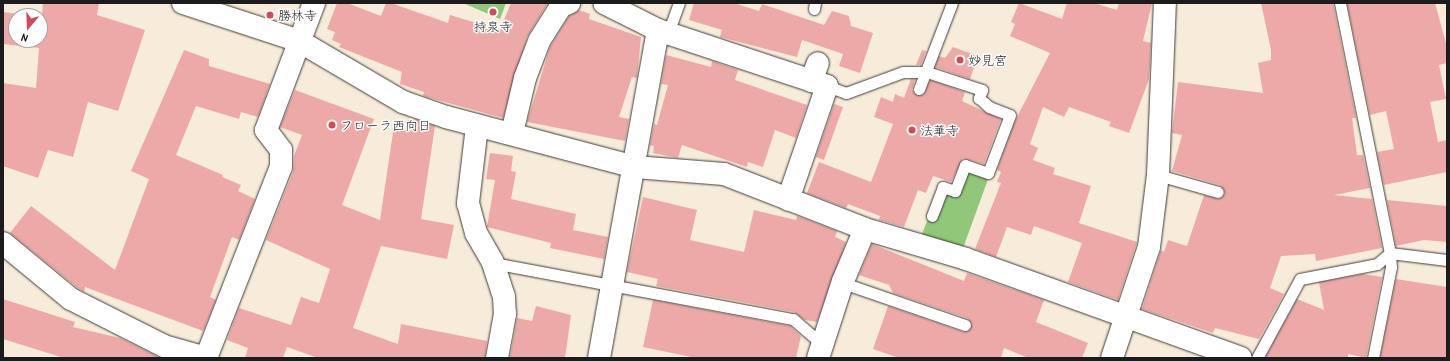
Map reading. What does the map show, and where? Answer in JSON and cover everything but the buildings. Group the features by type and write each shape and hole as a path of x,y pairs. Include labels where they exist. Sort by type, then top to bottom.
{"street":[{"path":"183,3 299,41 403,102 477,126 512,133 635,167 724,174 865,229 966,259 1241,358"},
{"path":"3,243 71,299 163,352 206,358 281,167 281,150 266,130 314,3"},
{"path":"512,133 525,78 539,41 561,6 569,3"},
{"path":"604,3 663,32 819,77 788,200"},
{"path":"1112,358 1145,265 1158,175 1165,3"},
{"path":"599,358 614,285 635,167 663,32"},
{"path":"477,126 468,203 476,233 493,263 505,314 497,358"},
{"path":"820,351 843,283 865,229"}],"lane":[{"path":"663,32 679,3"},
{"path":"918,89 927,72 952,3"},
{"path":"1340,3 1390,253 1391,267 1373,358"},
{"path":"819,77 846,93 903,72 927,72 982,90 979,98 989,107 1010,115 988,173 965,165 955,191 943,186 932,216"},
{"path":"1158,175 1218,192"},
{"path":"1257,358 1300,279 1377,264 1390,253 1447,260"},
{"path":"493,263 793,319 820,351"},
{"path":"843,283 965,325"}],"green space":[{"name":"持泉寺","path":"463,3 506,3 500,19"},
{"path":"970,163 991,171 962,251 921,237 941,183 959,190"}],"place":[{"name":"持泉寺","path":"493,12"},
{"name":"勝林寺","path":"270,15"},
{"name":"妙見宮","path":"960,60"},
{"name":"フローラ西向日","path":"332,125"},
{"name":"法華寺","path":"912,130"}]}
